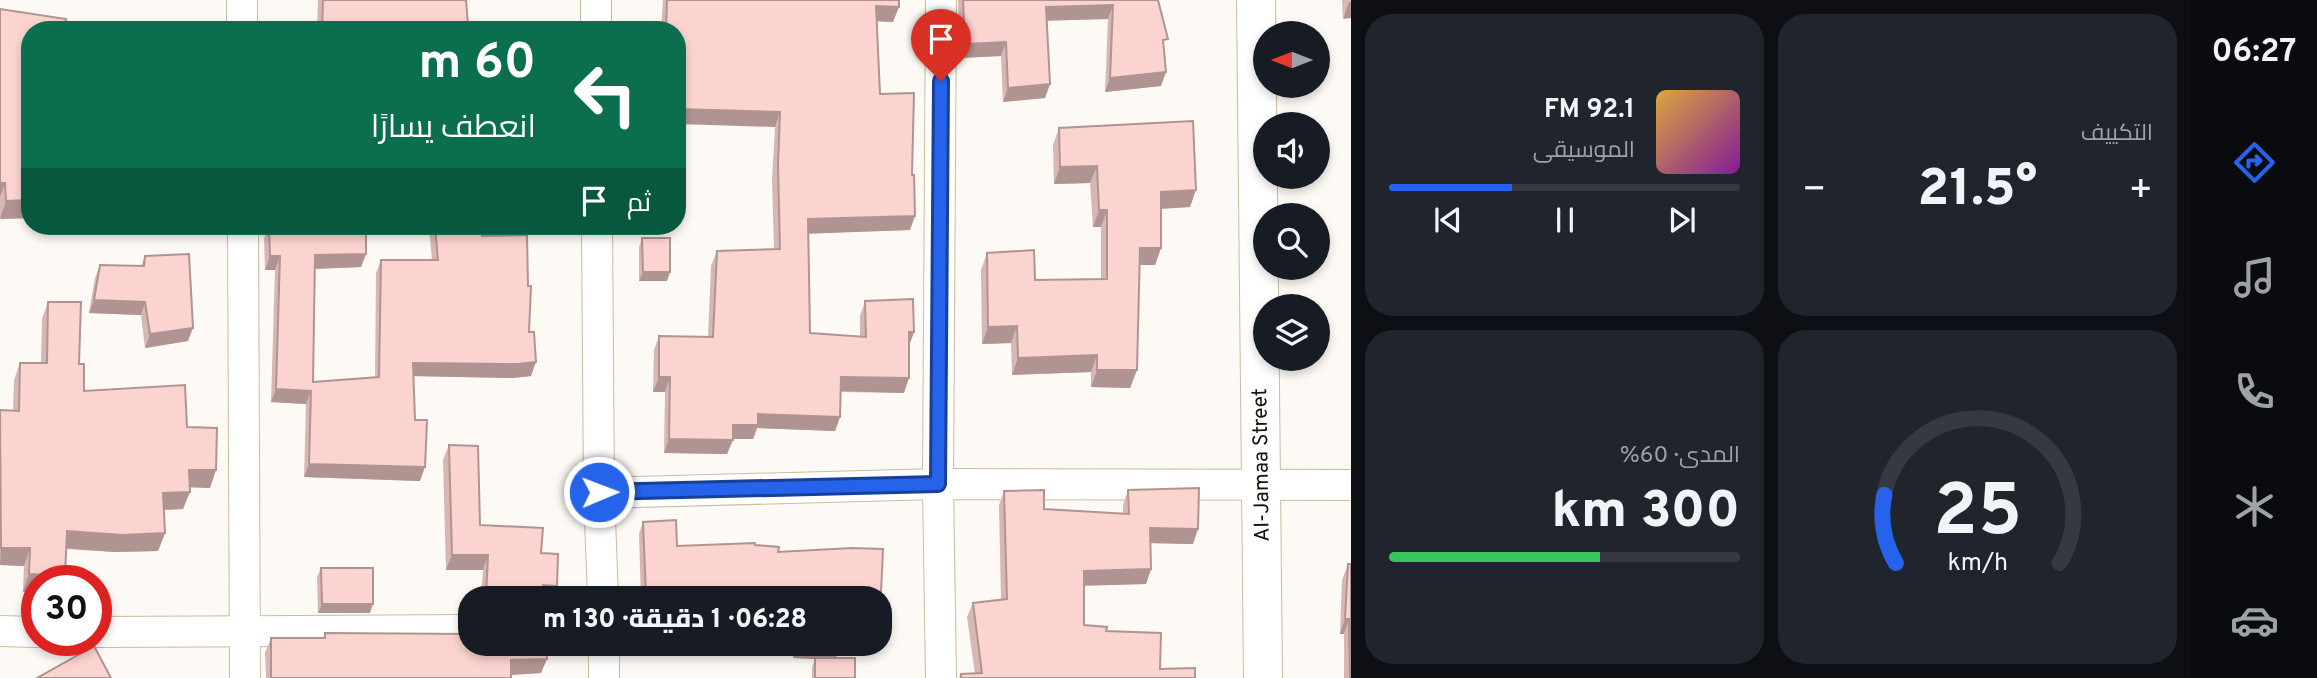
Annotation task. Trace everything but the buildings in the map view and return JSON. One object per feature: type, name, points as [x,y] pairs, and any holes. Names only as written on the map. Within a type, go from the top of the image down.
[{"type":"street","points":[[242,0],[242,21]]},
{"type":"street","points":[[596,0],[596,21]]},
{"type":"street","points":[[941,0],[938,484],[941,678]]},
{"type":"street","name":"Al-Jamaa Street","points":[[1256,0],[1263,678]]},
{"type":"street","points":[[243,235],[245,678]]},
{"type":"street","points":[[597,235],[603,586]]},
{"type":"street","points":[[599,492],[938,484],[1351,485]]},
{"type":"street","points":[[0,631],[21,632]]},
{"type":"street","points":[[112,632],[458,631]]},
{"type":"street","points":[[604,656],[604,678]]},
{"type":"route","points":[[599,492],[938,484],[941,81]]}]
